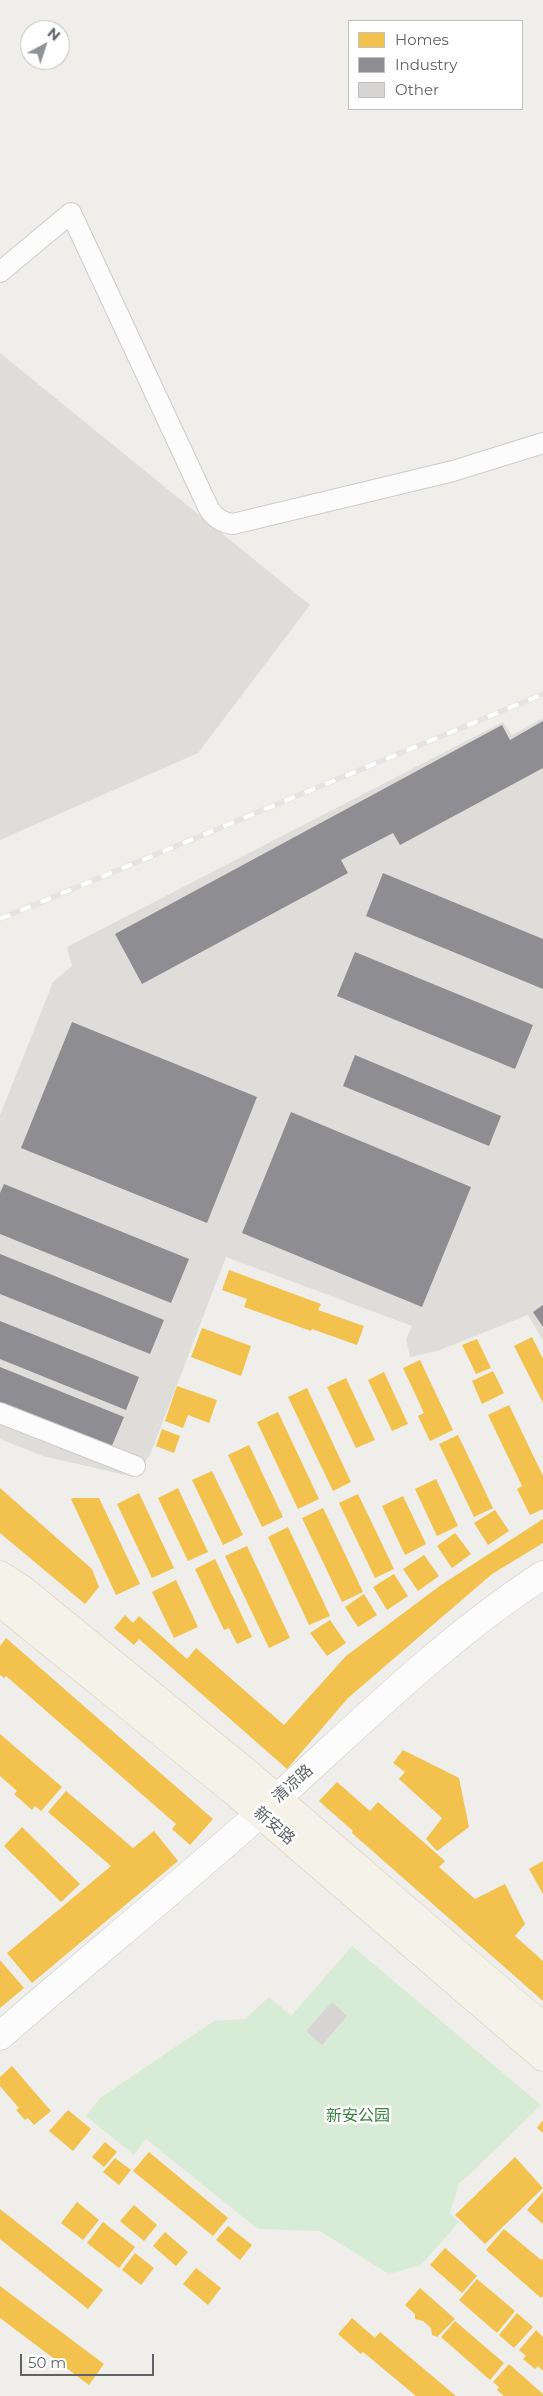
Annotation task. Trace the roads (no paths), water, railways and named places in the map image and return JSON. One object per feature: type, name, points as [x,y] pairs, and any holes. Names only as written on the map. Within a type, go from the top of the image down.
[{"type":"main road","name":"新安路","points":[[0,1575],[23,1590],[268,1806],[543,2057]]},
{"type":"main road","name":"新安路","points":[[0,1602],[268,1806],[543,2027]]},
{"type":"street","points":[[0,272],[71,213],[209,509],[215,517],[227,523],[233,524],[453,471],[543,443]]},
{"type":"street","points":[[0,1413],[135,1466]]},
{"type":"street","name":"清凉路","points":[[0,2036],[268,1806],[436,1653],[474,1622],[543,1575]]},
{"type":"railway","points":[[0,919],[543,694]]},
{"type":"park label","name":"新安公园","points":[[358,2116]]}]
